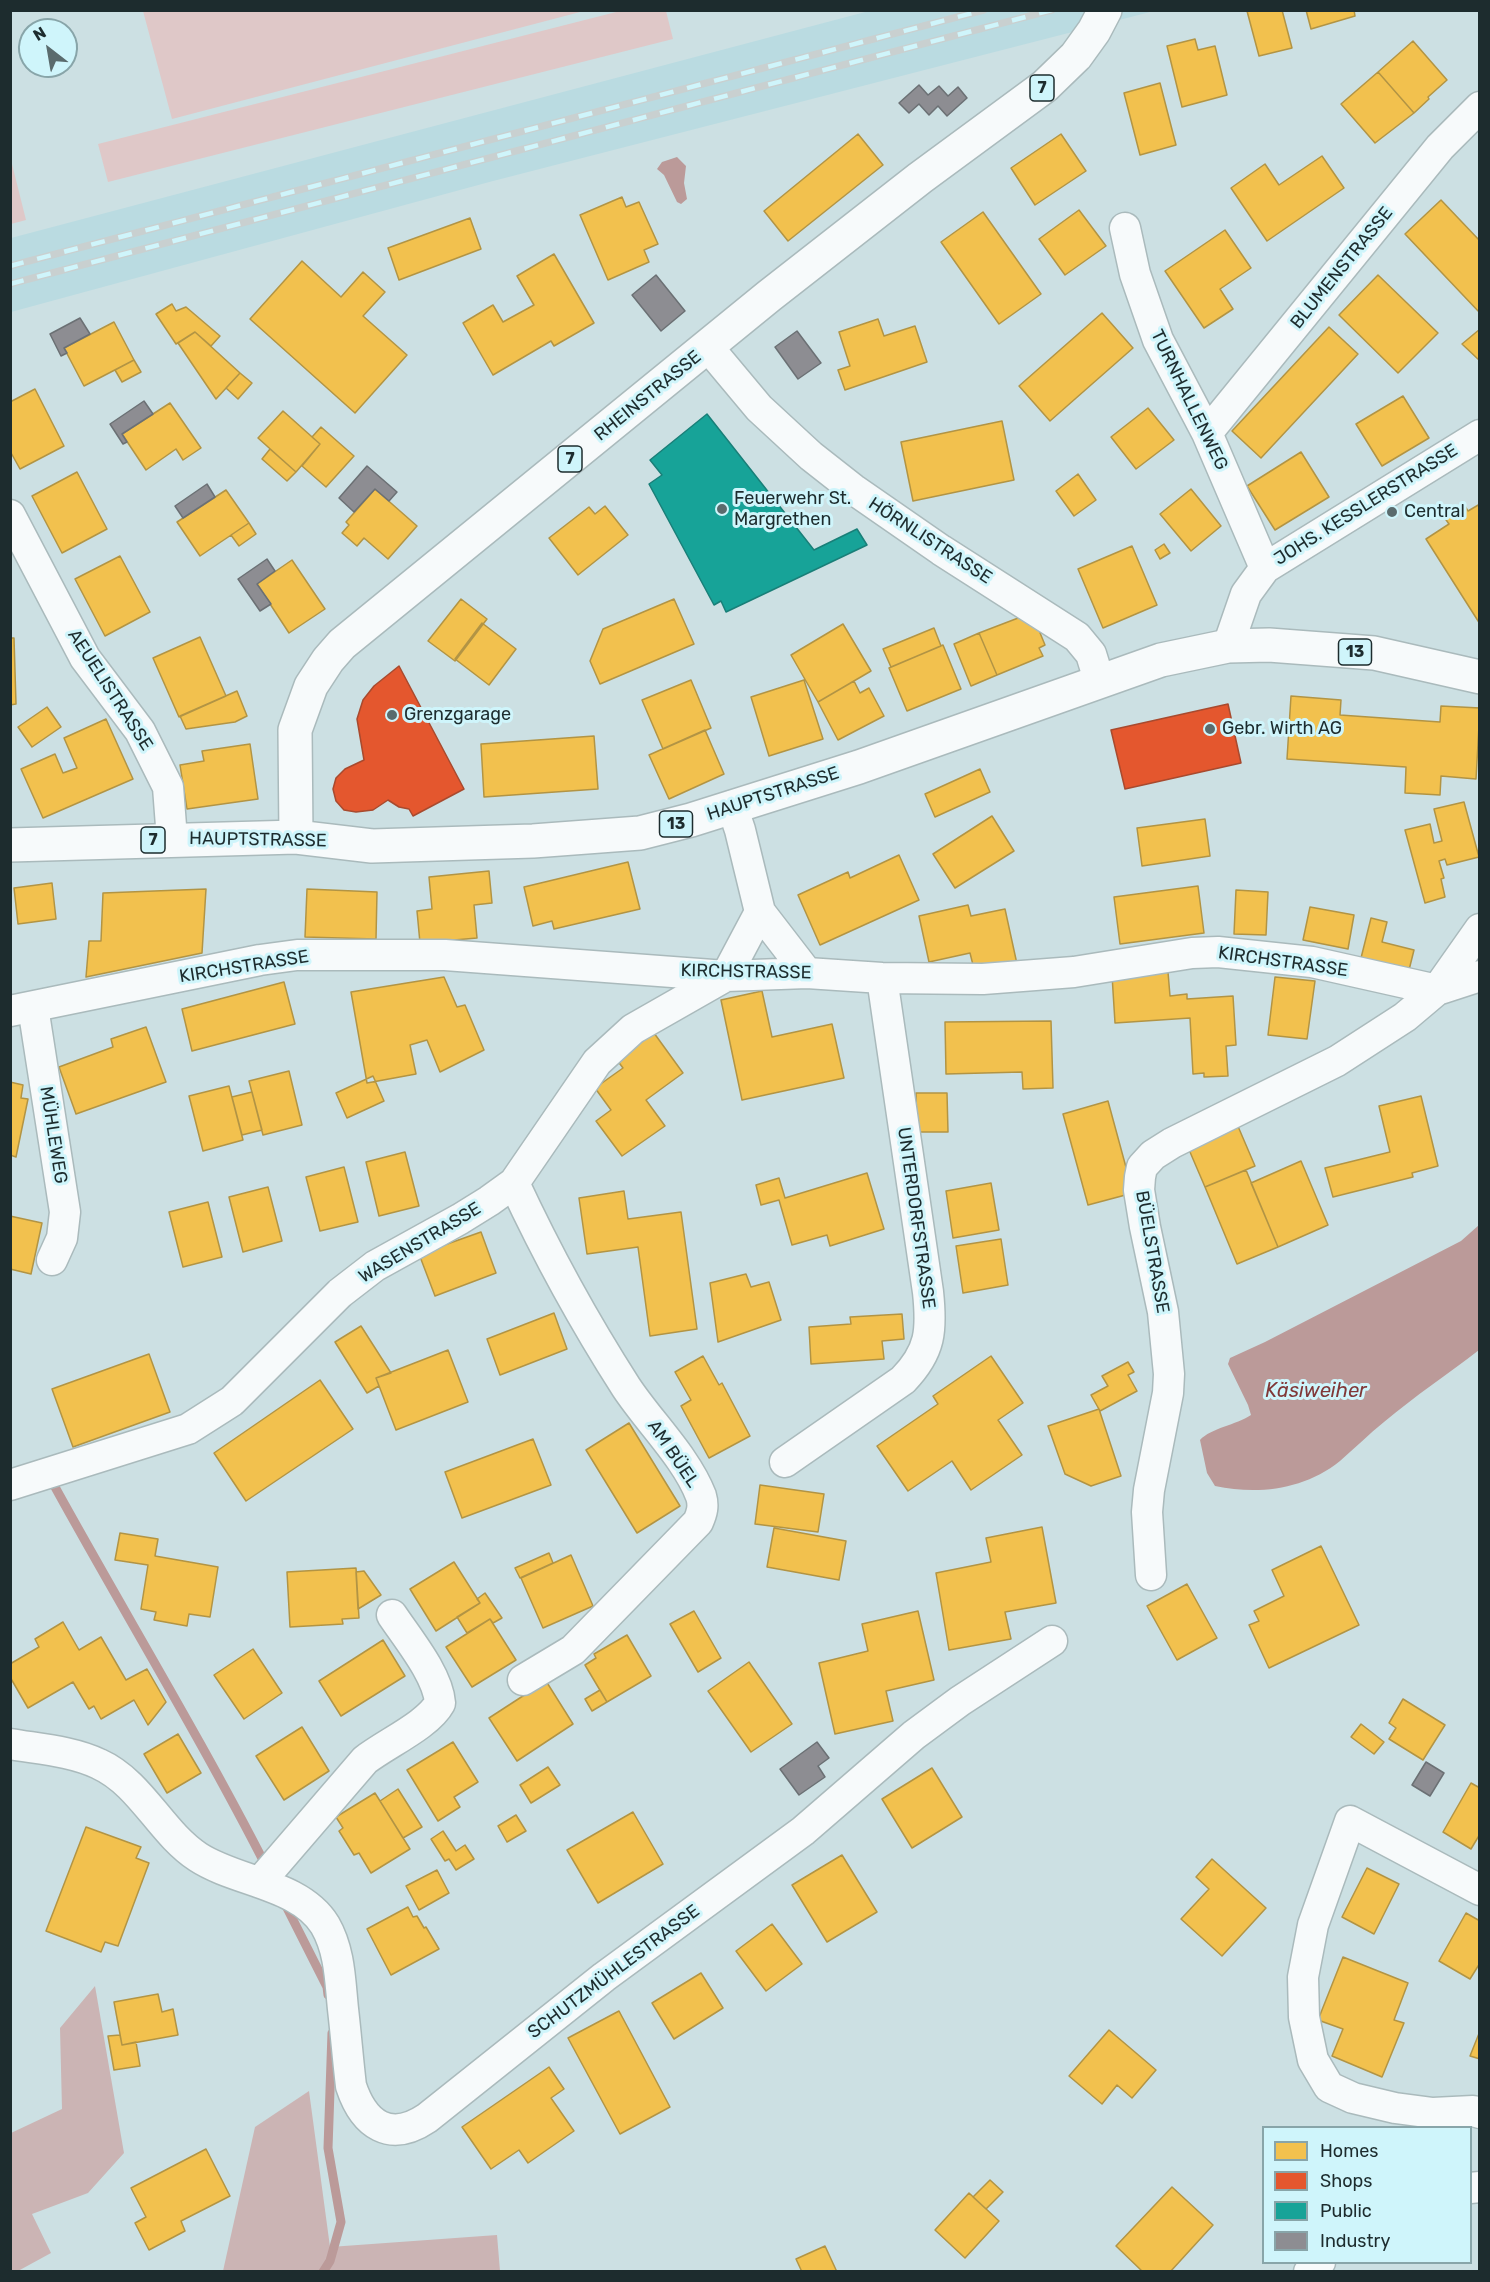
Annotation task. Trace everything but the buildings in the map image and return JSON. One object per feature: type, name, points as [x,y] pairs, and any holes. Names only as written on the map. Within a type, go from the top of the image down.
[{"type":"main road","name":"RHEINSTRASSE","points":[[296,837],[295,730],[311,686],[328,660],[362,627],[769,296],[920,178],[1045,86],[1076,56],[1094,31],[1105,10]]},
{"type":"main road","name":"HAUPTSTRASSE","points":[[10,845],[296,837],[372,846],[586,838],[640,833],[691,820],[877,761],[1099,680],[1161,660],[1228,646],[1269,645],[1374,653],[1479,677]]},
{"type":"street","name":"BLUMENSTRASSE","points":[[1207,433],[1440,147],[1479,107]]},
{"type":"street","name":"TURNHALLENWEG","points":[[1125,228],[1135,274],[1158,340],[1207,433],[1265,568]]},
{"type":"street","name":"HÖRNLISTRASSE","points":[[708,347],[759,408],[844,483],[941,550],[1077,637],[1091,654],[1099,680]]},
{"type":"street","name":"JOHS. KESSLERSTRASSE","points":[[1228,646],[1246,594],[1265,568],[1479,435]]},
{"type":"street","name":"AEUELISTRASSE","points":[[10,515],[85,658],[140,731],[168,787],[172,839]]},
{"type":"street","points":[[732,806],[760,912],[807,973]]},
{"type":"street","points":[[726,976],[760,912]]},
{"type":"street","name":"BÜELSTRASSE","points":[[1151,1575],[1147,1512],[1149,1490],[1168,1393],[1169,1374],[1163,1312],[1139,1190],[1142,1167],[1153,1155],[1172,1143],[1345,1056],[1405,1017],[1437,990],[1479,929]]},
{"type":"street","name":"KIRCHSTRASSE","points":[[22,1009],[260,960],[297,955],[445,955],[726,976],[807,973],[882,978],[983,979],[1074,972],[1192,953],[1218,952],[1312,962],[1437,990]]},
{"type":"street","name":"WASENSTRASSE","points":[[10,1485],[188,1429],[232,1401],[340,1293],[375,1266],[470,1213],[513,1183],[597,1062],[633,1029],[726,976]]},
{"type":"street","points":[[1437,990],[1479,976]]},
{"type":"street","name":"UNTERDORFSTRASSE","points":[[785,1462],[903,1380],[918,1364],[930,1334],[928,1292],[882,978]]},
{"type":"street","name":"MÜHLEWEG","points":[[22,1009],[65,1212],[62,1238],[52,1260]]},
{"type":"street","name":"AM BÜEL","points":[[513,1183],[569,1296],[627,1389],[675,1452],[701,1497],[704,1510],[698,1522],[573,1650],[523,1680]]},
{"type":"street","points":[[10,1744],[72,1755],[100,1764],[117,1775],[137,1794],[185,1848],[227,1873],[268,1874],[365,1760],[429,1717],[440,1702],[440,1693],[435,1681],[392,1615]]},
{"type":"street","name":"SCHUTZMÜHLESTRASSE","points":[[268,1874],[323,1922],[332,1940],[339,1962],[351,2086],[356,2102],[365,2115],[376,2124],[389,2130],[414,2127],[604,1977],[803,1831],[914,1736],[960,1701],[1052,1641]]},
{"type":"street","points":[[1479,1890],[1350,1821],[1313,1925],[1303,1977],[1304,2017],[1313,2060],[1329,2087],[1353,2098],[1395,2108],[1433,2113],[1473,2111],[1479,2113]]},
{"type":"shaded area","points":[[143,10],[584,11],[172,119]]},
{"type":"shaded area","points":[[624,10],[666,11],[673,39],[108,182],[98,144]]},
{"type":"shaded area","points":[[869,11],[1154,11],[493,181],[11,312],[11,238]]},
{"type":"shaded area","points":[[11,160],[26,220],[10,224]]},
{"type":"shaded area","points":[[95,1986],[124,2153],[88,2193],[32,2214],[51,2253],[18,2271],[11,2271],[11,2133],[62,2109],[60,2028]]},
{"type":"shaded area","points":[[309,2091],[330,2247],[497,2235],[500,2271],[223,2271],[255,2127]]},
{"type":"water","points":[[677,157],[686,166],[684,183],[687,199],[681,204],[677,202],[664,175],[657,169],[662,162]]},
{"type":"water","name":"Käsiweiher","points":[[1479,1225],[1479,1350],[1396,1412],[1326,1471],[1280,1488],[1248,1490],[1215,1486],[1207,1473],[1200,1440],[1210,1432],[1251,1415],[1228,1364],[1230,1358],[1461,1241]]},
{"type":"waterway","points":[[55,1487],[189,1723],[266,1866]]},
{"type":"waterway","points":[[284,1902],[327,1987],[328,1995]]},
{"type":"waterway","points":[[323,2272],[330,2261],[341,2222],[328,2148],[332,2033]]},
{"type":"railway","points":[[10,266],[984,10]]},
{"type":"railway","points":[[10,284],[1052,10]]},
{"type":"place","name":"Feuerwehr St. Margrethen","points":[[722,509]]},
{"type":"place","name":"Central","points":[[1392,512]]},
{"type":"place","name":"Grenzgarage","points":[[392,715]]},
{"type":"place","name":"Gebr. Wirth AG","points":[[1210,729]]}]
